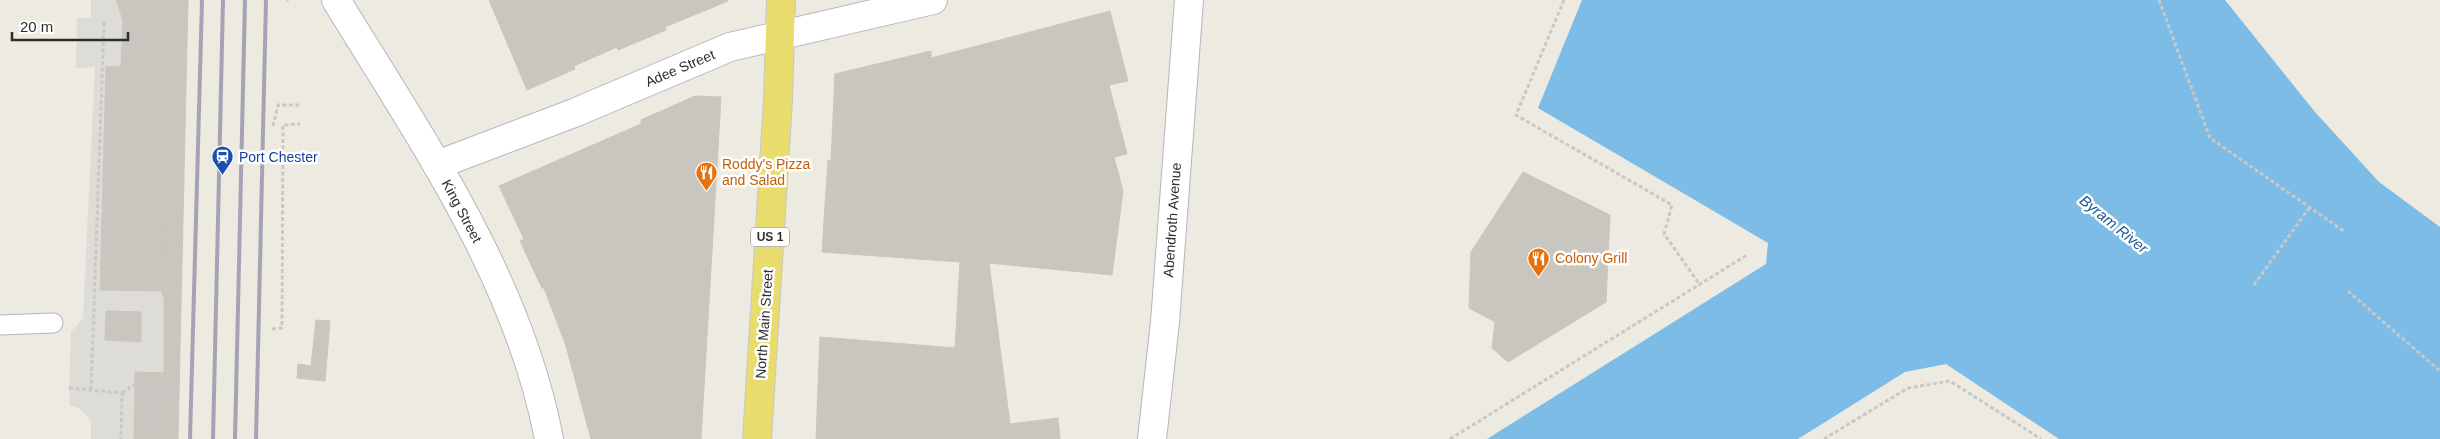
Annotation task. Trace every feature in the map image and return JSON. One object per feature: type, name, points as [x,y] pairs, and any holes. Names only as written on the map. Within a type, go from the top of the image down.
[{"type":"main road","name":"North Main Street","points":[[757,439],[782,0]]},
{"type":"street","name":"King Street","points":[[336,0],[465,213],[496,275],[533,369],[549,439]]},
{"type":"street","name":"Adee Street","points":[[437,165],[574,113],[710,54],[781,34],[933,0]]},
{"type":"street","name":"Abendroth Avenue","points":[[1152,439],[1165,322],[1189,0]]},
{"type":"lane","points":[[0,325],[52,323]]},
{"type":"path","points":[[1564,0],[1516,115],[1672,205],[1664,234],[1700,285]]},
{"type":"path","points":[[2159,0],[2210,138],[2345,232]]},
{"type":"path","points":[[91,390],[104,22]]},
{"type":"path","points":[[273,126],[278,105],[300,105]]},
{"type":"path","points":[[272,329],[282,328],[283,125],[300,124]]},
{"type":"path","points":[[2254,285],[2309,208]]},
{"type":"path","points":[[97,222],[102,222]]},
{"type":"path","points":[[1450,439],[1747,255]]},
{"type":"path","points":[[2348,291],[2440,371]]},
{"type":"path","points":[[1824,439],[1908,388],[1950,381],[2041,439]]},
{"type":"path","points":[[68,388],[122,392],[135,384],[179,385]]},
{"type":"path","points":[[153,439],[155,384]]},
{"type":"path","points":[[120,439],[122,392]]},
{"type":"shaded area","points":[[91,0],[116,0],[123,20],[121,66],[106,67],[100,290],[161,291],[164,298],[164,373],[135,373],[134,439],[91,439],[91,421],[79,408],[70,406],[71,332],[83,318],[95,67],[76,68],[77,18],[91,18]],"holes":[[[106,312],[141,312],[141,342],[106,340]]]},
{"type":"water","name":"Byram River","points":[[1582,0],[2225,0],[2315,112],[2379,182],[2440,227],[2440,439],[2059,439],[1946,364],[1905,372],[1798,439],[1487,439],[1766,264],[1768,243],[1538,108]]},
{"type":"building","points":[[116,0],[170,0],[167,68],[121,66],[123,20]]},
{"type":"building","points":[[170,0],[188,0],[178,439],[134,439],[135,372],[164,373],[164,298],[161,291],[163,208],[168,208],[170,150],[164,150]]},
{"type":"building","points":[[489,0],[728,1],[665,27],[666,30],[618,50],[617,47],[574,66],[575,69],[527,90]]},
{"type":"building","points":[[1110,11],[1128,81],[1109,85],[1127,154],[1114,157],[1123,191],[1112,275],[989,263],[1010,424],[1058,418],[1060,439],[816,439],[820,337],[955,348],[960,262],[822,252],[828,160],[831,161],[835,74],[931,51],[931,58]]},
{"type":"building","points":[[106,67],[167,68],[164,150],[170,150],[168,208],[163,208],[161,291],[100,290]]},
{"type":"building","points":[[695,96],[721,97],[701,439],[591,439],[566,346],[544,288],[542,288],[520,241],[524,239],[499,186],[641,124],[641,120]]},
{"type":"building","name":"Colony Grill","points":[[1523,172],[1610,215],[1606,302],[1508,362],[1492,348],[1495,322],[1469,308],[1471,252]]},
{"type":"building","points":[[106,311],[141,312],[141,342],[105,340]]},
{"type":"building","points":[[316,320],[330,321],[325,381],[297,378],[298,364],[311,366]]},
{"type":"railway","points":[[190,439],[202,0]]},
{"type":"railway","points":[[213,439],[223,0]]},
{"type":"railway","points":[[235,439],[245,0]]},
{"type":"railway","points":[[256,439],[266,0]]},
{"type":"place","name":"Port Chester","points":[[223,176]]},
{"type":"place","name":"Roddy's Pizza and Salad","points":[[706,191]]},
{"type":"place","name":"Colony Grill","points":[[1539,277]]}]
